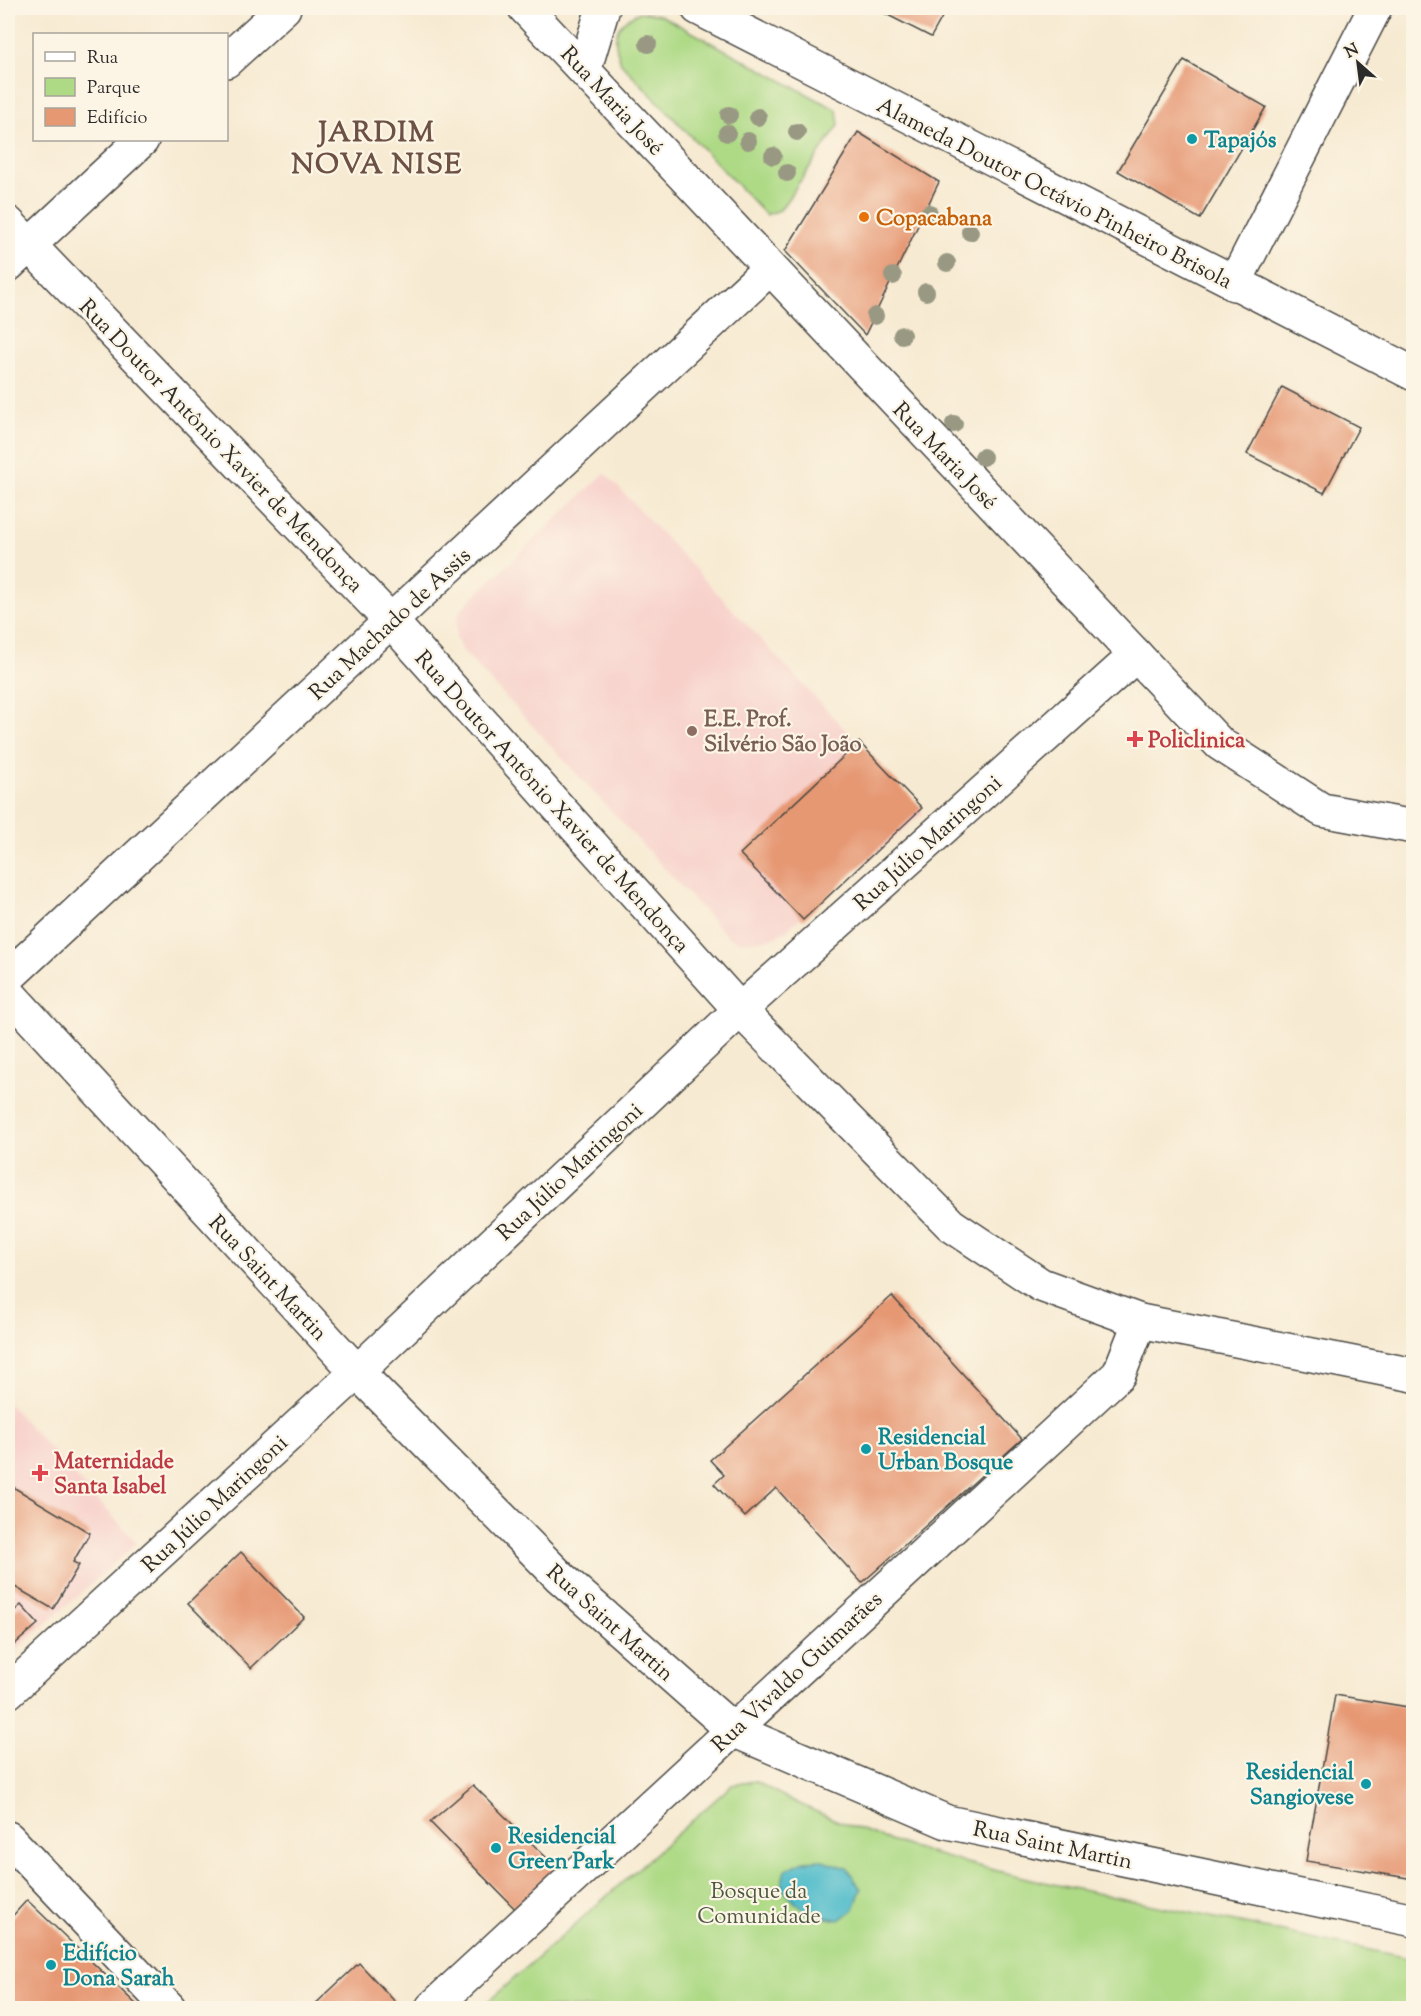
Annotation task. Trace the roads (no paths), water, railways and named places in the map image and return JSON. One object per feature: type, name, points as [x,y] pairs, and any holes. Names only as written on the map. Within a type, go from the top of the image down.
[{"type":"street","points":[[228,59],[284,8]]},
{"type":"street","name":"Rua Maria José","points":[[525,8],[1220,744],[1322,810],[1413,827]]},
{"type":"street","points":[[585,69],[603,8]]},
{"type":"street","name":"Alameda Doutor Octávio Pinheiro Brisola","points":[[698,8],[1413,374]]},
{"type":"street","points":[[1234,284],[1375,8]]},
{"type":"street","points":[[14,244],[141,141]]},
{"type":"street","name":"Rua Doutor Antônio Xavier de Mendonça","points":[[14,244],[391,621],[740,1010],[951,1225],[1041,1285],[1140,1321],[1413,1375]]},
{"type":"street","name":"Rua Machado de Assis","points":[[8,977],[769,268]]},
{"type":"street","name":"Rua Júlio Maringoni","points":[[8,1692],[357,1372],[740,1010],[1136,655]]},
{"type":"street","name":"Rua Saint Martin","points":[[8,993],[357,1372],[560,1577],[733,1730],[947,1822],[1413,1920]]},
{"type":"street","name":"Rua Vivaldo Guimarães","points":[[432,2008],[1119,1374],[1140,1321]]},
{"type":"street","points":[[8,1838],[170,2008]]},
{"type":"water","points":[[823,1860],[847,1868],[861,1889],[854,1909],[840,1920],[821,1917],[806,1911],[794,1902],[781,1887],[785,1870],[804,1861]]},
{"type":"place","name":"Tapajós","points":[[1192,139]]},
{"type":"place","name":"Copacabana","points":[[864,217]]},
{"type":"place","name":"E.E. Prof. Silvério São João","points":[[692,731]]},
{"type":"place","name":"Policlinica","points":[[1135,739]]},
{"type":"place","name":"Residencial Urban Bosque","points":[[866,1449]]},
{"type":"place","name":"Maternidade Santa Isabel","points":[[40,1473]]},
{"type":"place","name":"Residencial Sangiovese","points":[[1366,1784]]},
{"type":"place","name":"Residencial Green Park","points":[[496,1848]]},
{"type":"place","name":"Edifício Dona Sarah","points":[[51,1965]]},
{"type":"district","name":"JARDIM NOVA NISE","points":[[377,147]]},
{"type":"park label","name":"Bosque da Comunidade","points":[[759,1902]]}]
